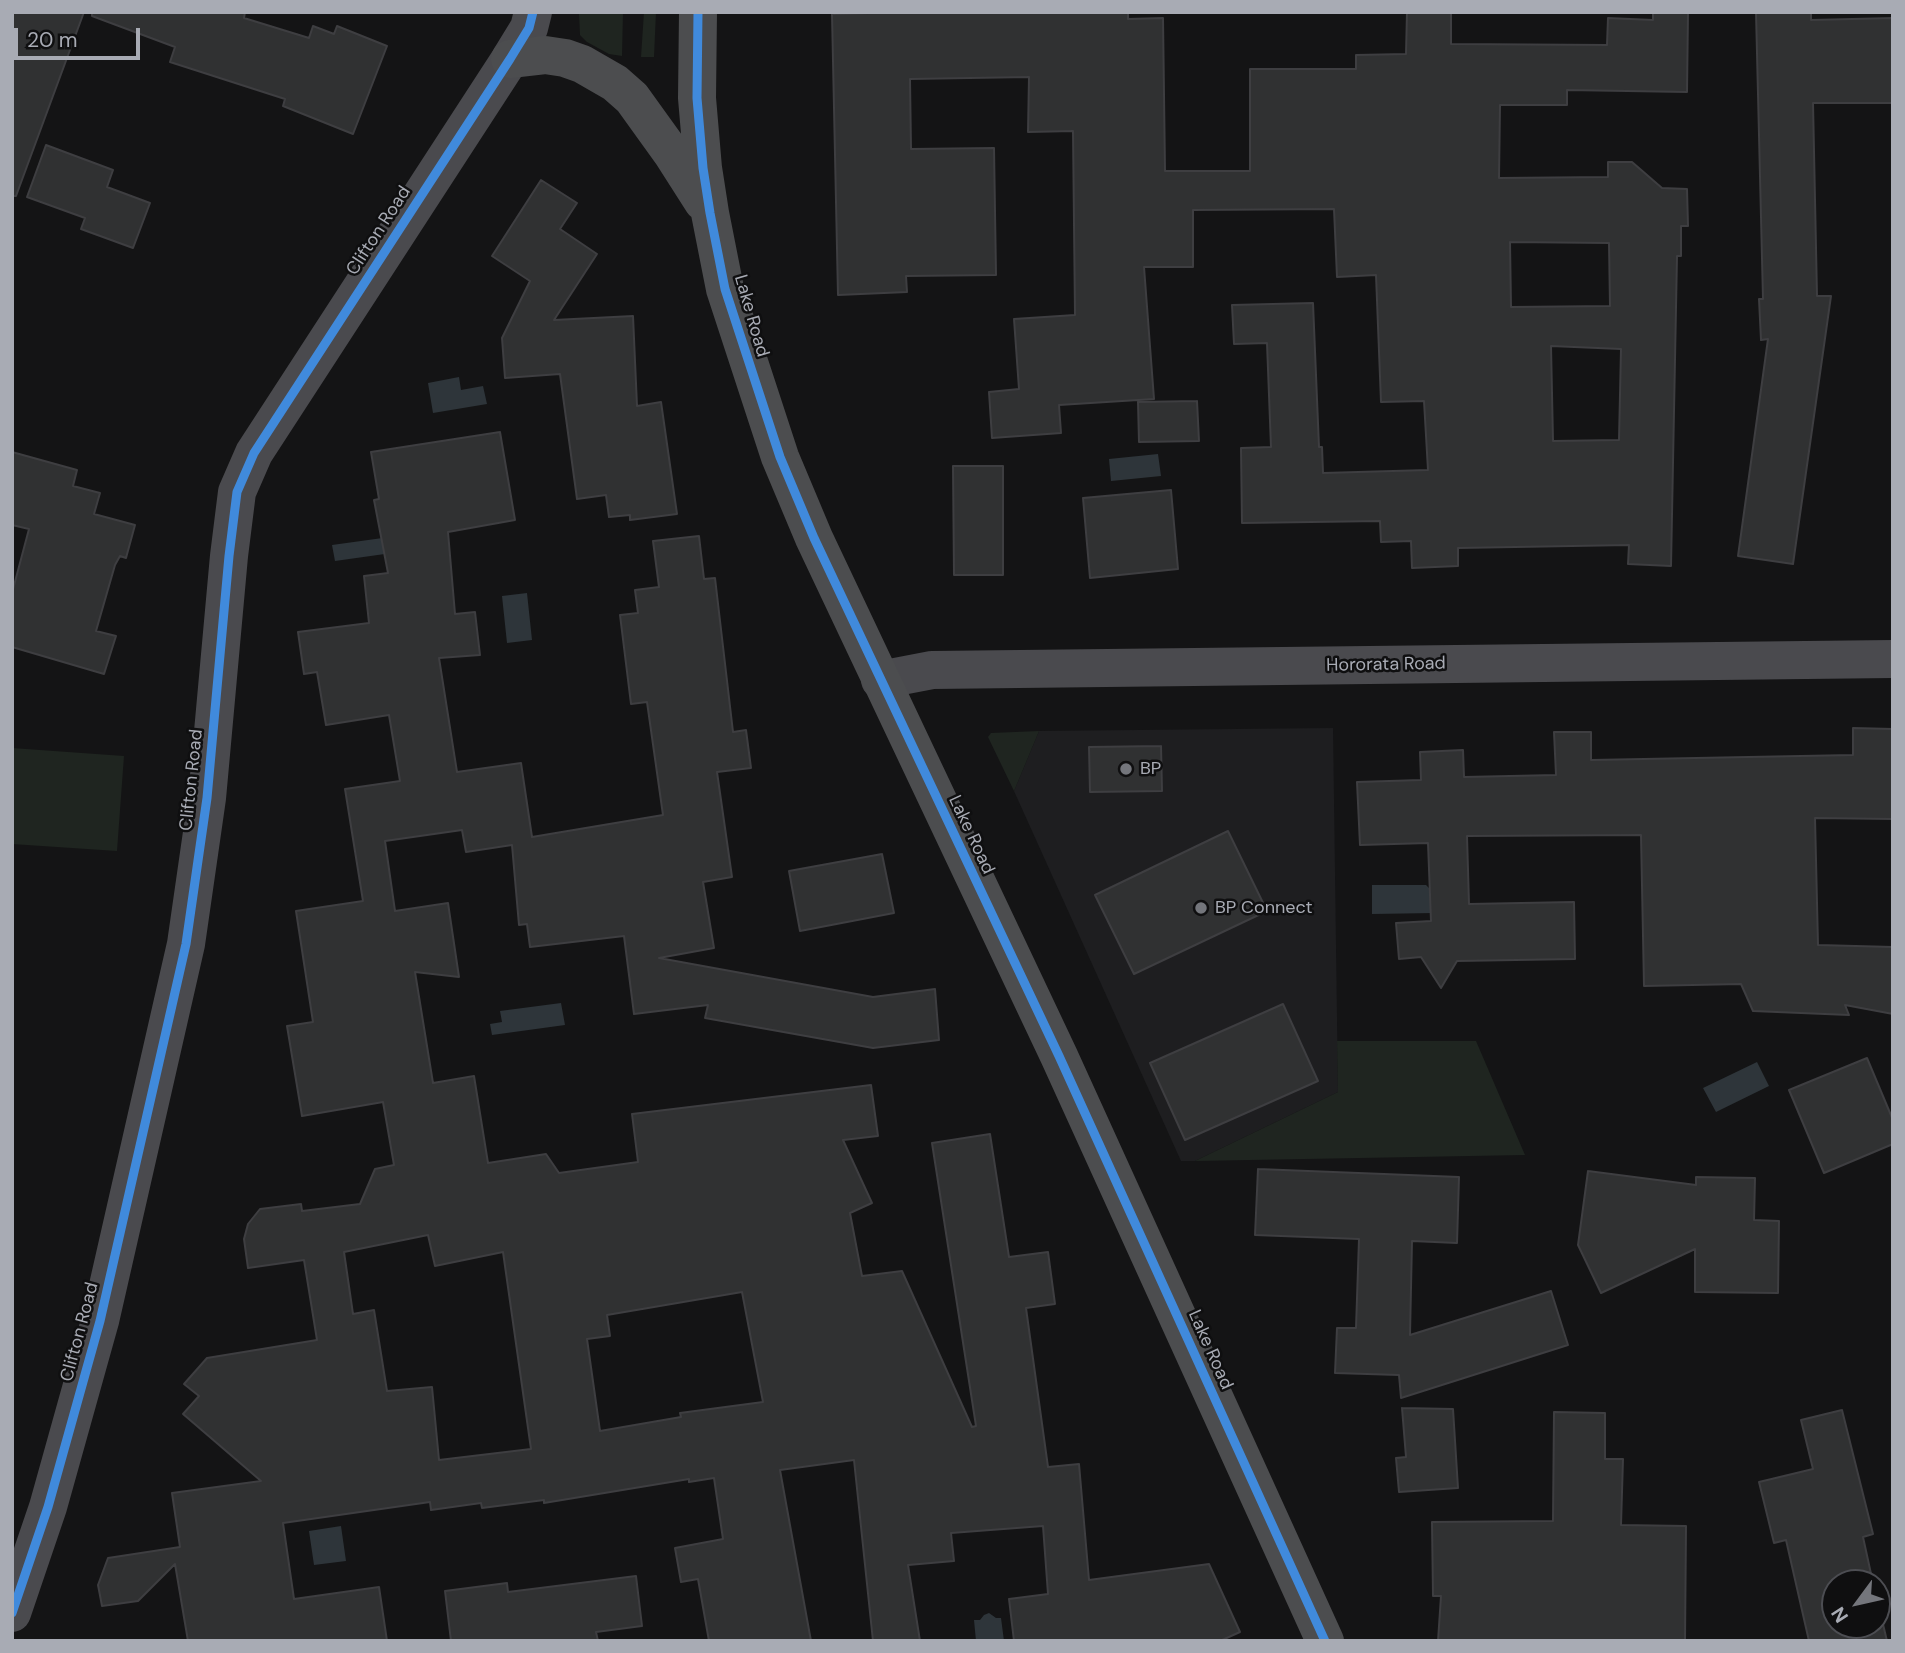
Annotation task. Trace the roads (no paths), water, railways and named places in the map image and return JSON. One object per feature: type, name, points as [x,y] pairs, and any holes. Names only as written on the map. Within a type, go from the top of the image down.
[{"type":"main road","name":"Lake Road","points":[[698,12],[697,97],[710,213],[725,289],[780,457],[814,538],[1059,1056],[1325,1641]]},
{"type":"main road","points":[[531,28],[545,55],[582,64],[615,83],[632,98],[710,213]]},
{"type":"street","name":"Clifton Road","points":[[12,1613],[48,1507],[100,1321],[186,944],[207,798],[237,492],[254,453],[531,28]]},
{"type":"street","name":"Hororata Road","points":[[880,680],[932,670],[1893,659]]},
{"type":"place","name":"BP","points":[[1126,769]]},
{"type":"place","name":"BP Connect","points":[[1201,908]]}]
